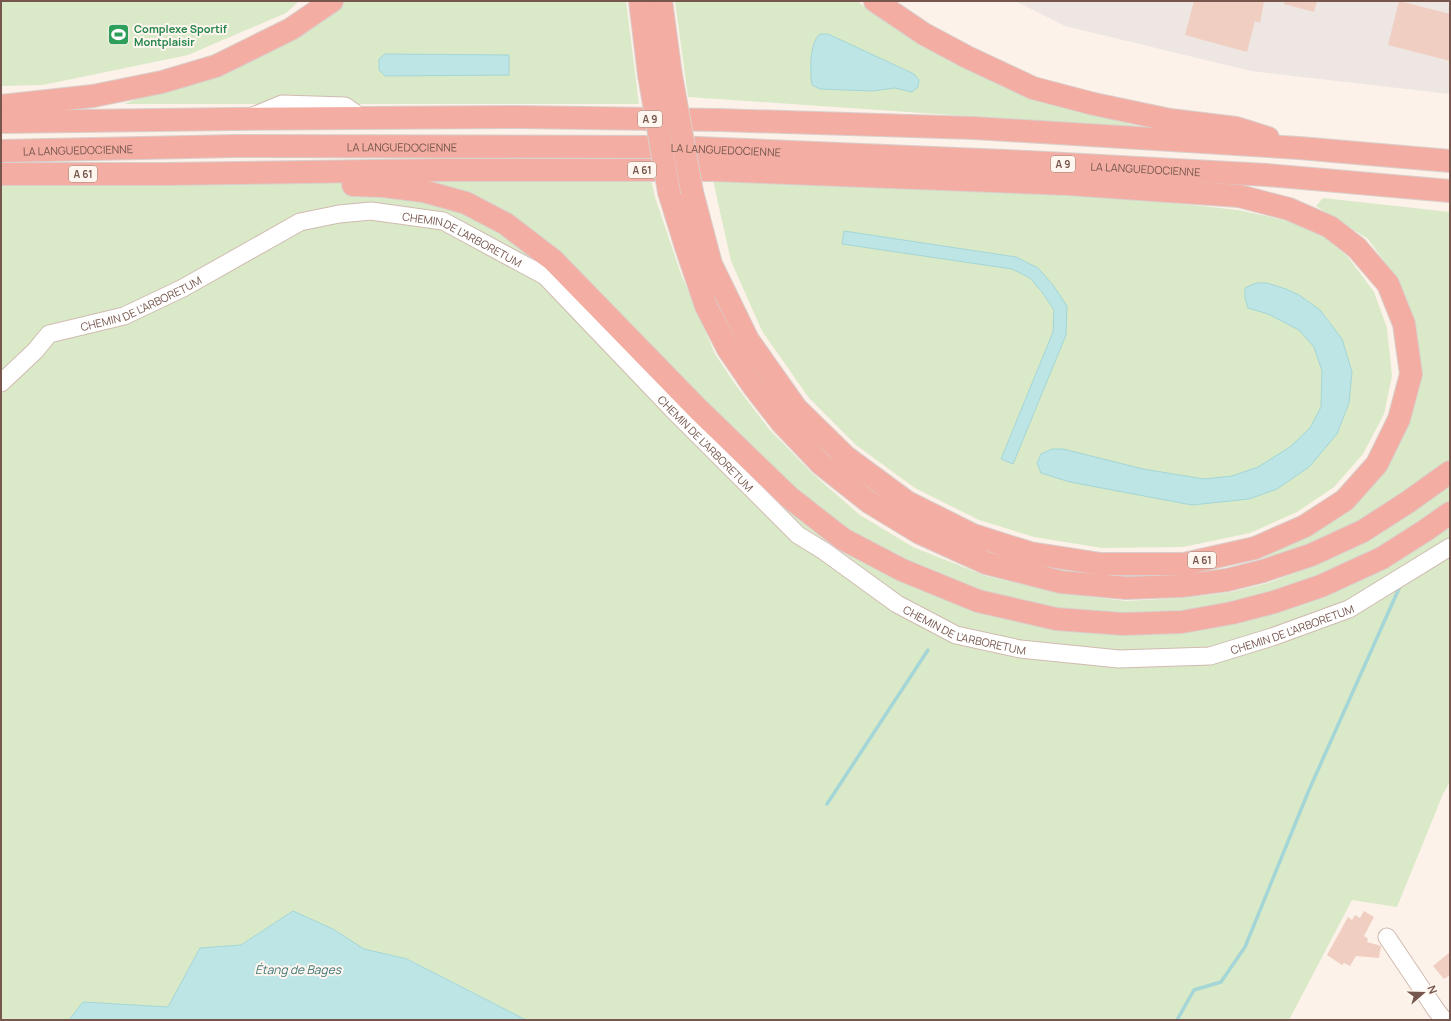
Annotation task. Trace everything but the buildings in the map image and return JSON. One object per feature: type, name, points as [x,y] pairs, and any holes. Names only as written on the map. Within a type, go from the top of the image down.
[{"type":"highway","points":[[1,106],[94,96],[162,82],[216,66],[291,29],[332,1]]},
{"type":"highway","name":"A 61","points":[[640,1],[649,74],[669,192],[706,306],[728,349],[754,387],[782,423],[821,464],[869,502],[920,533],[986,563],[1061,582],[1126,588],[1181,586],[1227,580],[1263,571],[1311,555],[1363,531],[1408,502],[1450,472]]},
{"type":"highway","name":"A 61","points":[[1,174],[165,174],[441,170],[713,170],[1060,184],[1239,196],[1289,209],[1330,227],[1357,248],[1388,284],[1404,324],[1411,374],[1399,419],[1377,464],[1346,500],[1305,526],[1255,548],[1184,564],[1100,564],[1030,553],[973,535],[907,502],[846,458],[796,408],[748,340],[711,264],[692,192],[672,75],[661,1]]},
{"type":"highway","points":[[875,1],[924,34],[967,57],[1033,88],[1094,104],[1163,118],[1236,128],[1299,148]]},
{"type":"highway","name":"A 9","points":[[1,122],[518,117],[719,120],[950,127],[1151,138],[1299,148],[1450,161]]},
{"type":"highway","name":"LA LANGUEDOCIENNE","points":[[1,151],[235,146],[674,147],[1020,162],[1267,175],[1450,191]]},
{"type":"highway","points":[[165,174],[176,180],[383,186],[423,191],[466,203],[506,224],[552,260],[699,410],[789,497],[842,539],[902,570],[978,601],[1056,619],[1123,624],[1182,622],[1232,613],[1274,602],[1321,586],[1382,558],[1450,513]]},
{"type":"street","name":"CHEMIN DE L'ARBORETUM","points":[[1,383],[35,351],[49,334],[124,316],[183,288],[300,222],[339,214],[371,211],[443,221],[545,276],[672,409],[798,534],[897,604],[956,635],[1020,649],[1112,659],[1210,656],[1272,637],[1349,609],[1450,547]]},
{"type":"street","points":[[1387,937],[1444,1020]]},
{"type":"shaded area","points":[[1015,1],[1450,1],[1450,94],[1251,71],[1065,26]]},
{"type":"green space","name":"Complexe Sportif Montplaisir","points":[[1,1],[299,1],[286,13],[188,55],[43,85],[1,86]]},
{"type":"green space","points":[[345,1],[626,1],[639,104],[124,104],[294,36]]},
{"type":"green space","points":[[675,1],[857,1],[918,44],[962,67],[1029,98],[1145,128],[688,97]]},
{"type":"green space","points":[[648,166],[655,197],[681,274],[715,354],[737,387],[769,429],[814,475],[860,515],[913,547],[986,576],[1060,593],[1126,601],[1181,598],[1231,592],[1268,583],[1316,565],[1373,539],[1450,486],[1450,782],[1443,794],[1397,907],[1352,900],[1289,1020],[526,1020],[408,959],[364,949],[333,929],[293,911],[241,945],[200,948],[168,1007],[83,1002],[69,1020],[1,1020],[1,168]]},
{"type":"green space","points":[[711,171],[1081,193],[1238,210],[1289,221],[1327,239],[1348,257],[1374,292],[1387,328],[1392,376],[1384,414],[1363,454],[1334,487],[1297,512],[1250,533],[1183,547],[1102,548],[1034,537],[979,520],[915,488],[856,445],[809,398],[762,331],[731,261]]},
{"type":"green space","points":[[1323,198],[1450,212],[1450,460],[1403,494],[1363,520],[1308,545],[1256,563],[1285,546],[1409,422],[1397,279],[1368,239],[1316,206]]},
{"type":"water","points":[[820,34],[828,34],[914,74],[919,80],[918,87],[912,92],[895,88],[872,91],[820,89],[812,85],[812,51],[816,38]]},
{"type":"water","points":[[385,54],[509,55],[509,75],[385,76],[379,70],[379,59]]},
{"type":"water","points":[[844,231],[1016,257],[1038,268],[1053,285],[1067,306],[1066,335],[1013,464],[1001,459],[1053,332],[1054,310],[1042,292],[1030,278],[1012,269],[842,244]]},
{"type":"water","points":[[1256,283],[1267,283],[1286,289],[1299,295],[1320,310],[1342,339],[1352,372],[1349,403],[1337,434],[1309,467],[1277,489],[1249,499],[1192,505],[1070,482],[1041,473],[1037,463],[1041,454],[1052,449],[1063,449],[1143,469],[1204,479],[1232,476],[1258,467],[1290,447],[1310,428],[1321,407],[1322,371],[1314,347],[1299,330],[1268,314],[1248,308],[1245,298],[1245,288]]},
{"type":"water","name":"Étang de Bages","points":[[293,911],[333,929],[364,949],[407,959],[526,1020],[69,1020],[83,1002],[168,1007],[200,948],[241,945]]},
{"type":"waterway","points":[[1177,1020],[1194,990],[1221,982],[1245,947],[1309,790],[1401,584]]},
{"type":"waterway","points":[[827,804],[928,650]]},
{"type":"place","name":"Complexe Sportif Montplaisir","points":[[119,34]]}]
